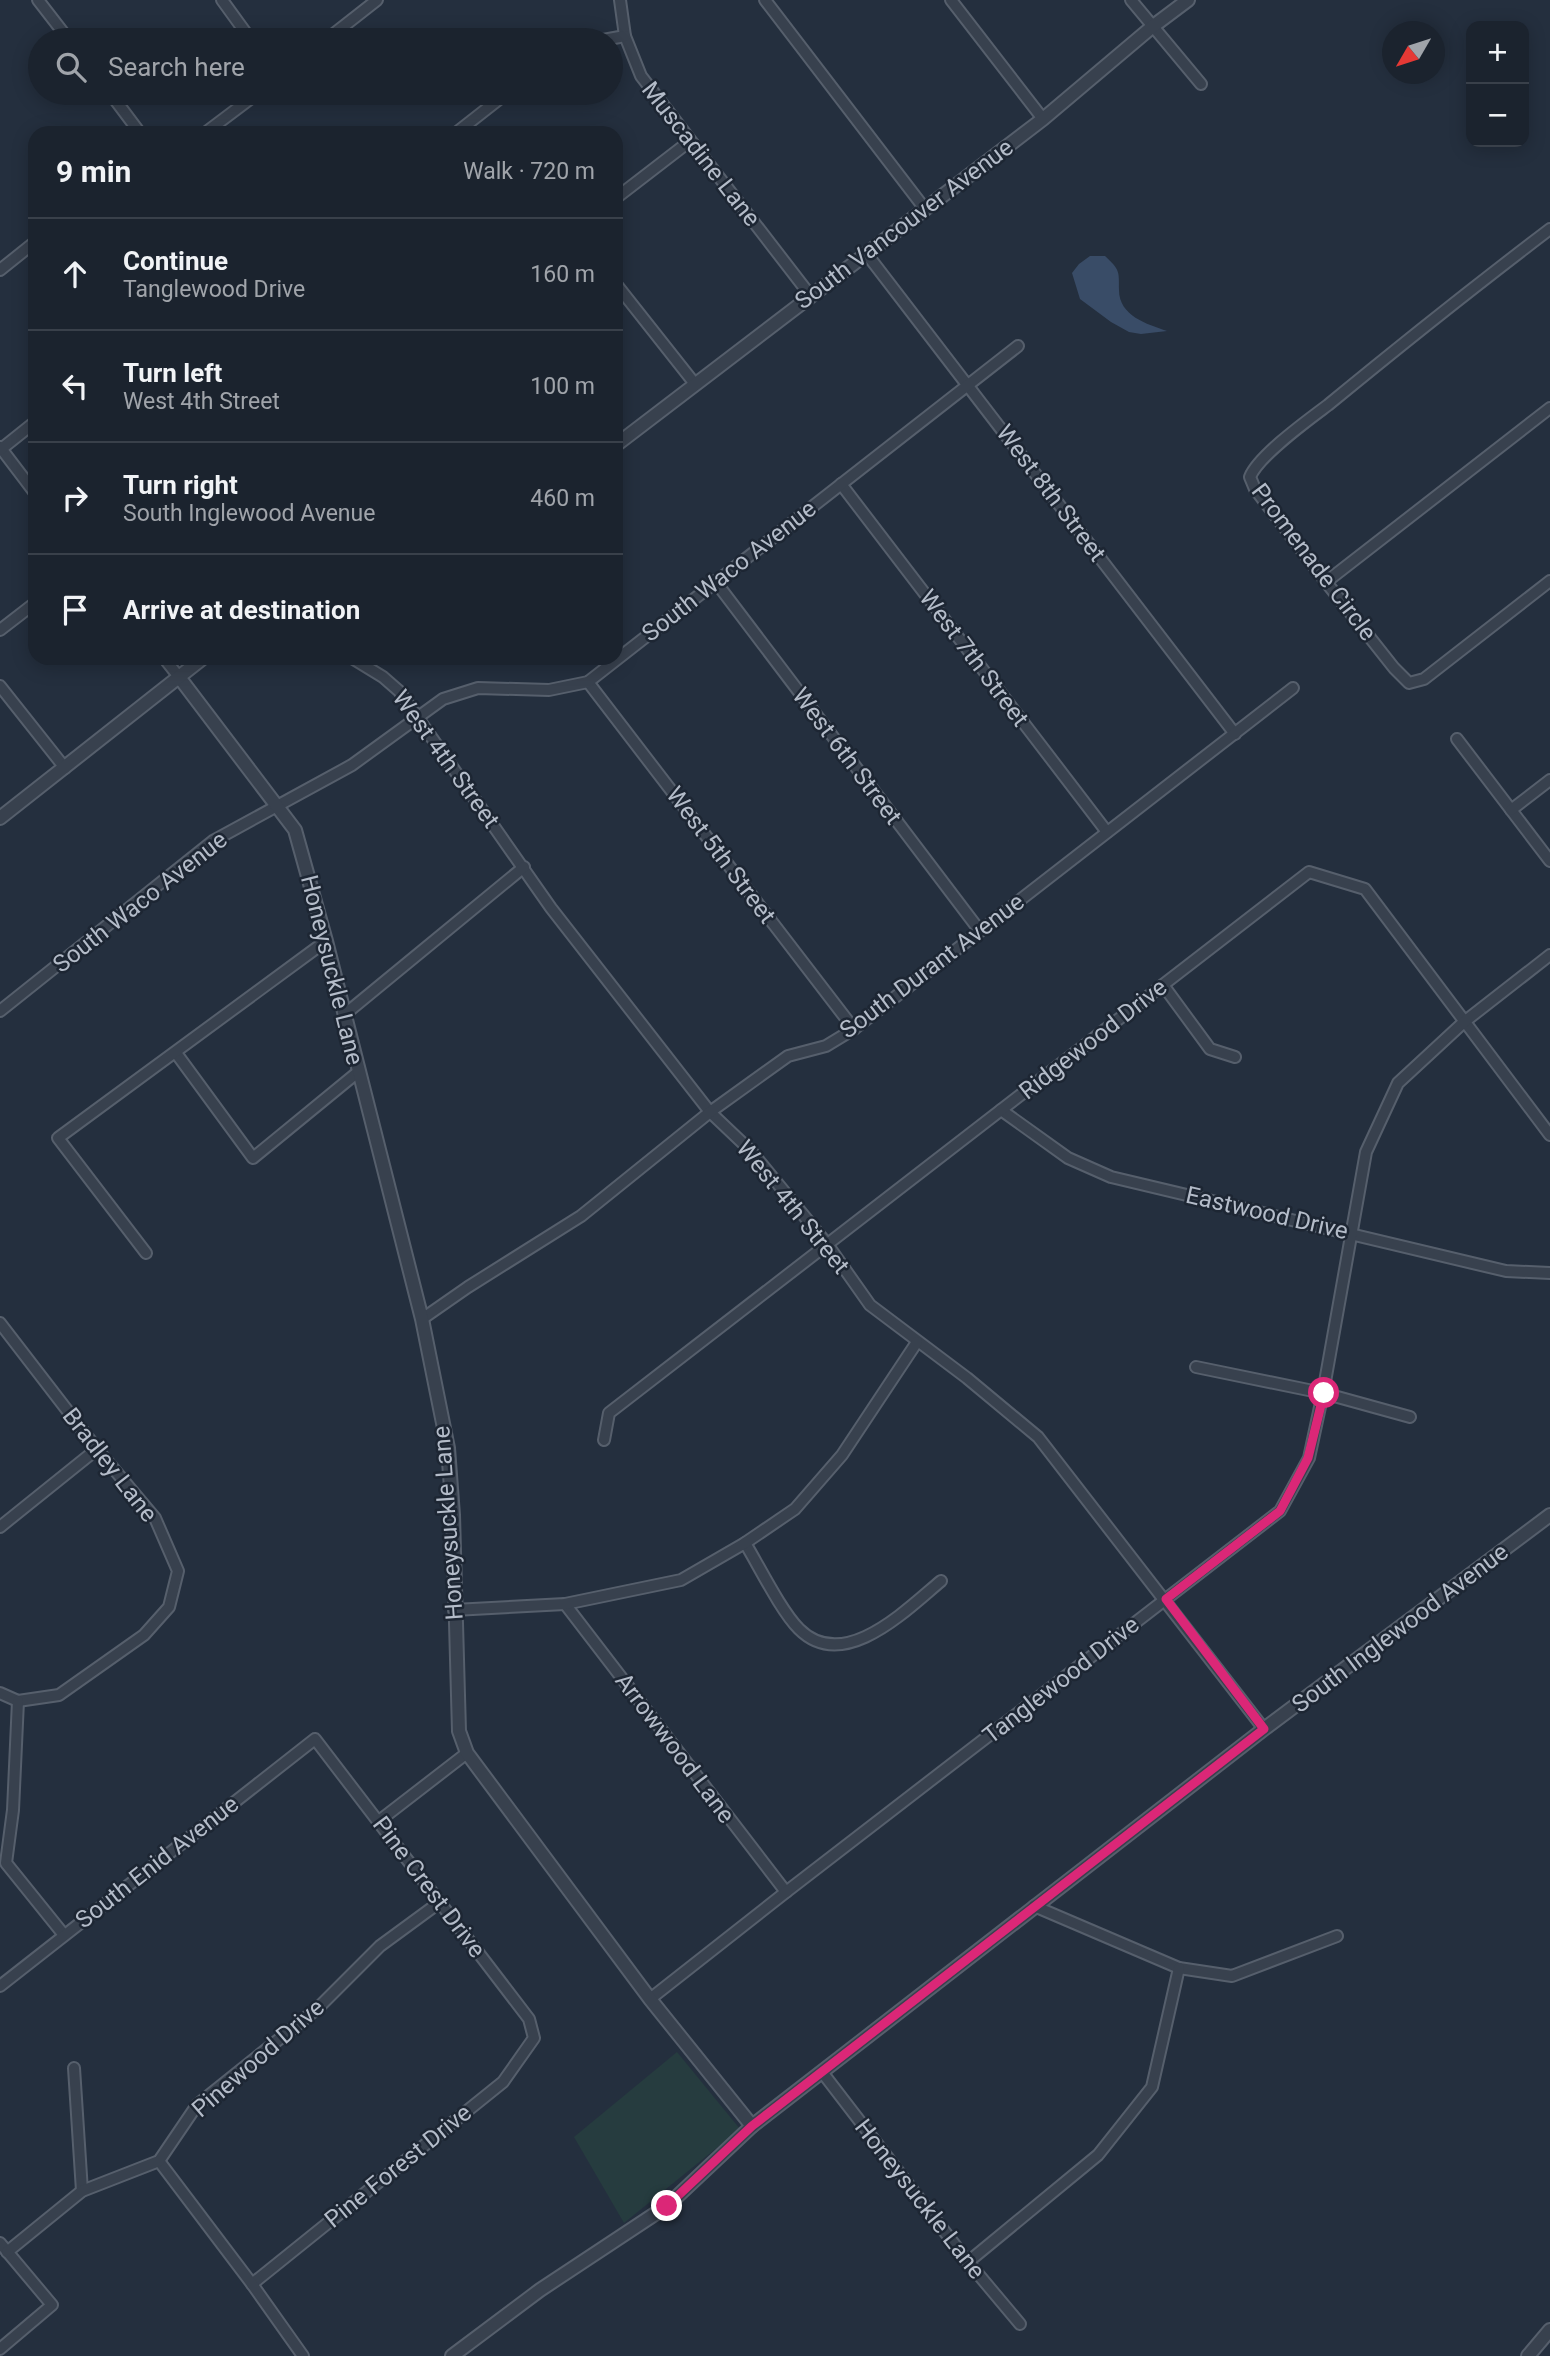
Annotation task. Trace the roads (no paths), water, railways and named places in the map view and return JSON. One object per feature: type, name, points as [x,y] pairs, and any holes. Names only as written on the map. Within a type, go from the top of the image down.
[{"type":"street","points":[[38,0],[60,28]]},
{"type":"street","points":[[222,0],[242,28]]},
{"type":"street","points":[[341,28],[377,0]]},
{"type":"street","name":"Muscadine Lane","points":[[620,0],[625,36],[641,76],[810,295]]},
{"type":"street","points":[[765,0],[925,209]]},
{"type":"street","points":[[951,0],[1043,119]]},
{"type":"street","points":[[1131,0],[1201,84]]},
{"type":"street","name":"South Vancouver Avenue","points":[[623,440],[1043,119],[1188,0]]},
{"type":"street","points":[[119,105],[135,126]]},
{"type":"street","points":[[214,126],[242,105]]},
{"type":"street","points":[[465,126],[492,105]]},
{"type":"street","points":[[623,193],[690,141]]},
{"type":"street","name":"Promenade Circle","points":[[1550,229],[1451,304],[1253,468],[1250,477],[1255,489],[1326,582],[1409,683],[1424,679],[1550,581]]},
{"type":"street","points":[[0,270],[28,250]]},
{"type":"street","name":"West 8th Street","points":[[866,253],[1235,734]]},
{"type":"street","points":[[623,294],[695,384]]},
{"type":"street","name":"South Waco Avenue","points":[[623,654],[1018,346]]},
{"type":"street","points":[[1326,582],[1550,408]]},
{"type":"street","points":[[28,427],[0,448],[28,484]]},
{"type":"street","name":"West 7th Street","points":[[841,484],[1107,832]]},
{"type":"street","name":"West 6th Street","points":[[715,582],[980,930]]},
{"type":"street","points":[[0,630],[28,608]]},
{"type":"street","points":[[170,665],[179,677]]},
{"type":"street","points":[[0,818],[194,665]]},
{"type":"street","name":"West 4th Street","points":[[363,665],[400,691],[551,908],[710,1112],[751,1151],[827,1244],[870,1305],[967,1378],[1038,1437],[1264,1729]]},
{"type":"street","name":"South Waco Avenue","points":[[0,1011],[213,841],[352,765],[443,699],[478,688],[549,690],[587,682],[609,665]]},
{"type":"street","name":"Honeysuckle Lane","points":[[179,677],[295,830],[326,941],[422,1319],[448,1448],[453,1515],[459,1731],[467,1753],[650,2000],[752,2126]]},
{"type":"street","name":"West 5th Street","points":[[587,682],[854,1029]]},
{"type":"street","points":[[0,686],[65,768]]},
{"type":"street","name":"South Durant Avenue","points":[[422,1319],[581,1216],[710,1112],[788,1056],[826,1046],[854,1029],[1293,688]]},
{"type":"street","points":[[1457,740],[1550,861]]},
{"type":"street","points":[[1511,810],[1550,780]]},
{"type":"street","points":[[344,1015],[524,867]]},
{"type":"street","name":"Ridgewood Drive","points":[[604,1440],[609,1413],[1309,872],[1364,889],[1550,1135]]},
{"type":"street","points":[[146,1253],[58,1138],[326,941]]},
{"type":"street","name":"Tanglewood Drive","points":[[650,2000],[1280,1511],[1308,1458],[1324,1393],[1366,1152],[1398,1083],[1464,1022],[1550,955]]},
{"type":"street","points":[[1163,985],[1210,1049],[1235,1056]]},
{"type":"street","points":[[176,1053],[253,1158],[358,1072]]},
{"type":"street","name":"Eastwood Drive","points":[[1001,1110],[1068,1158],[1111,1177],[1506,1271],[1550,1273]]},
{"type":"street","name":"Bradley Lane","points":[[0,1323],[5,1338],[155,1518],[178,1571],[169,1607],[145,1634],[59,1695],[18,1702]]},
{"type":"street","points":[[454,1610],[565,1604],[681,1580],[745,1543],[795,1509],[842,1455],[917,1342]]},
{"type":"street","points":[[1196,1367],[1324,1393],[1410,1417]]},
{"type":"street","points":[[0,1527],[97,1449]]},
{"type":"street","name":"South Inglewood Avenue","points":[[452,2356],[540,2290],[667,2206],[752,2126],[1264,1729],[1550,1515]]},
{"type":"street","points":[[745,1543],[800,1630],[823,1644],[850,1643],[875,1634],[942,1581]]},
{"type":"street","name":"Arrowwood Lane","points":[[565,1604],[786,1892]]},
{"type":"street","points":[[0,1693],[18,1702],[13,1810],[6,1863],[64,1934]]},
{"type":"street","name":"South Enid Avenue","points":[[0,1986],[315,1740]]},
{"type":"street","name":"Pine Crest Drive","points":[[315,1740],[529,2019],[534,2038]]},
{"type":"street","points":[[379,1821],[467,1753]]},
{"type":"street","name":"Pinewood Drive","points":[[159,2161],[197,2105],[318,2008],[380,1946],[440,1902]]},
{"type":"street","points":[[1034,1906],[1179,1968],[1233,1976],[1337,1936]]},
{"type":"street","points":[[968,2262],[1098,2155],[1152,2087],[1179,1968]]},
{"type":"street","name":"Pine Forest Drive","points":[[252,2284],[503,2082],[534,2038]]},
{"type":"street","points":[[74,2068],[82,2191]]},
{"type":"street","name":"Honeysuckle Lane","points":[[822,2072],[968,2262],[1020,2324]]},
{"type":"street","points":[[0,2349],[52,2305],[4,2248],[82,2191],[159,2161],[303,2356]]},
{"type":"street","points":[[1528,2356],[1550,2330]]},
{"type":"water","points":[[1090,256],[1105,256],[1116,268],[1120,299],[1129,313],[1143,322],[1167,331],[1141,334],[1129,332],[1080,299],[1072,273]]}]
